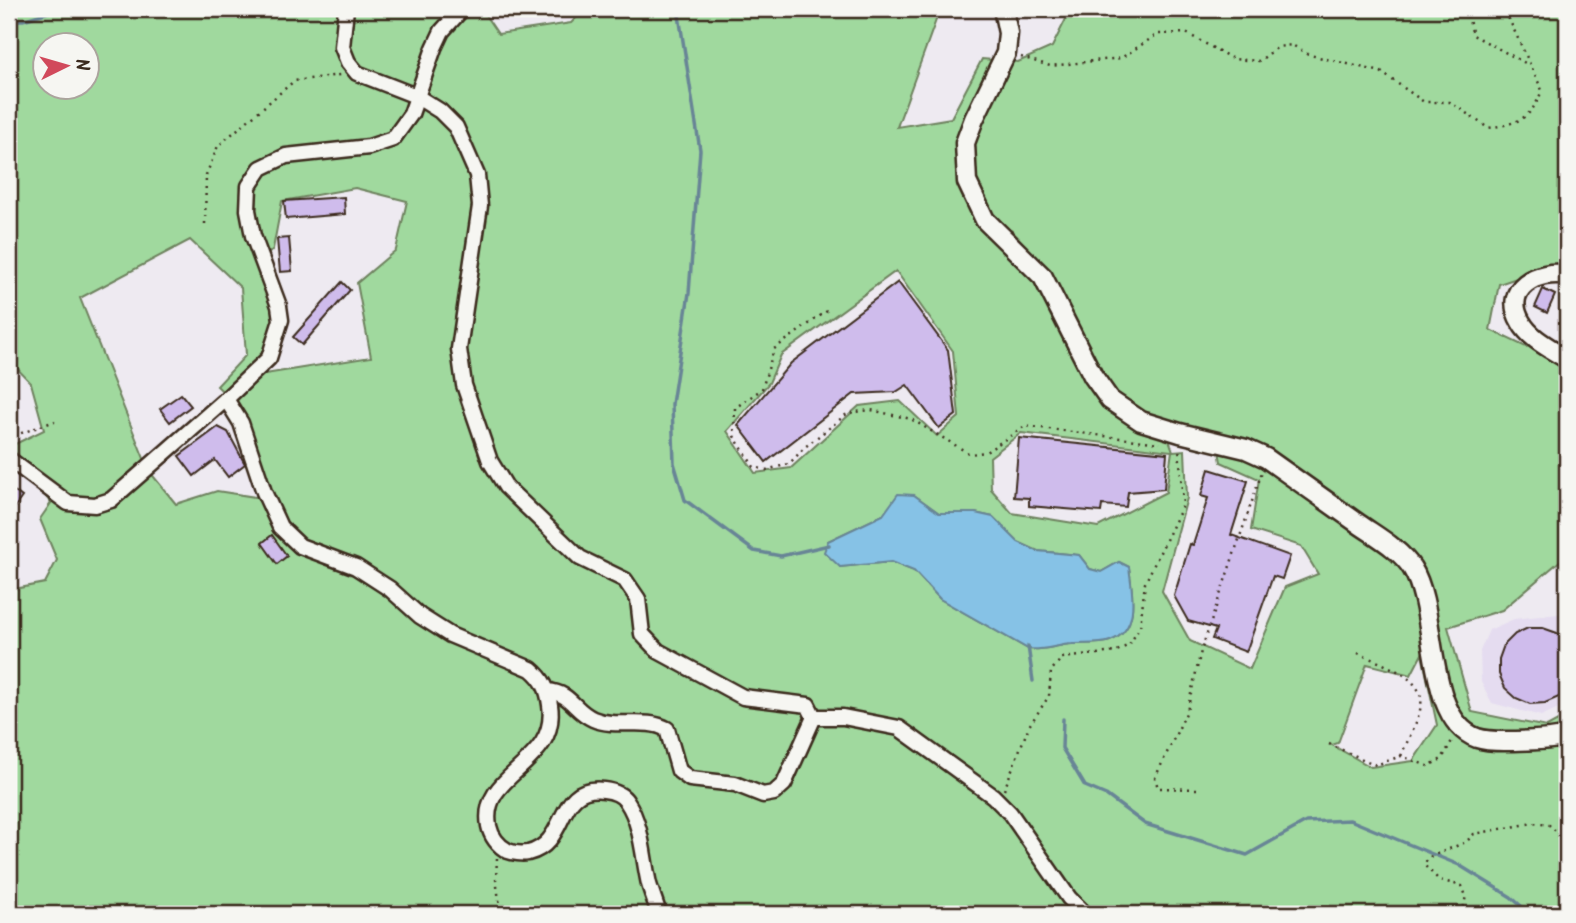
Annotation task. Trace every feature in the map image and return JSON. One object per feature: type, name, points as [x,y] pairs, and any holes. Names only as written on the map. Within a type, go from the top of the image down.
[{"type":"street","points":[[346,9],[342,47],[348,62],[357,73],[416,96],[440,111],[456,127],[477,174],[480,206],[458,349],[464,385],[490,461],[506,486],[580,558],[625,580],[638,599],[642,634],[658,651],[743,697],[808,705],[814,717]]},
{"type":"street","points":[[9,459],[68,503],[94,505],[111,500],[269,358],[282,320],[253,236],[248,209],[249,186],[261,168],[286,156],[369,147],[393,139],[411,114],[442,31],[462,9]]},
{"type":"street","points":[[1003,9],[1008,33],[1006,53],[965,143],[967,182],[985,220],[1043,277],[1093,376],[1110,400],[1141,421],[1178,437],[1247,449],[1266,458],[1390,546],[1412,568],[1424,598],[1438,678],[1448,710],[1459,727],[1476,737],[1498,741],[1562,738]]},
{"type":"street","points":[[1567,275],[1553,272],[1528,280],[1517,299],[1516,311],[1521,323],[1534,337],[1567,359]]},
{"type":"street","points":[[226,399],[241,423],[264,492],[280,527],[300,546],[356,567],[390,589],[420,616],[450,635],[531,669],[541,677],[548,691],[551,709],[548,733],[535,755],[499,787],[490,800],[487,813],[490,830],[497,843],[508,851],[524,854],[540,849],[552,839],[566,808],[575,797],[601,789],[616,792],[626,800],[635,816],[650,887],[659,914]]},
{"type":"street","points":[[548,691],[561,692],[590,718],[616,725],[656,724],[667,729],[679,771],[690,779],[735,784],[763,795],[774,793],[784,784],[814,717]]},
{"type":"street","points":[[814,717],[843,716],[900,728],[993,796],[1010,813],[1069,898],[1085,914]]},
{"type":"path","points":[[1469,9],[1467,13],[1473,35],[1531,66]]},
{"type":"path","points":[[1006,53],[1050,66],[1121,58],[1158,34],[1186,33],[1233,59],[1259,61],[1278,47],[1292,45],[1310,55],[1381,72],[1424,102],[1450,102],[1488,128],[1512,124],[1535,109],[1542,90],[1507,15],[1509,9]]},
{"type":"path","points":[[205,224],[206,175],[218,146],[294,80],[357,73]]},
{"type":"path","points":[[827,311],[774,349],[762,389],[735,408],[734,436],[754,467],[766,470],[789,464],[805,447],[848,414],[872,410],[911,419],[970,454],[986,452],[1025,426],[1166,444],[1178,437],[1184,505],[1145,583],[1140,627],[1129,645],[1115,652],[1062,657],[1051,671],[1049,695],[1029,726],[1004,790]]},
{"type":"path","points":[[9,440],[55,421]]},
{"type":"path","points":[[1197,789],[1158,788],[1155,778],[1187,711],[1201,652],[1266,458]]},
{"type":"path","points":[[1358,653],[1409,677],[1418,690],[1421,708],[1401,756]]},
{"type":"path","points":[[1329,744],[1376,765],[1401,756],[1427,766],[1442,759],[1459,727]]},
{"type":"path","points":[[1562,738],[1567,776]]},
{"type":"path","points":[[1462,914],[1466,896],[1462,886],[1439,880],[1425,866],[1427,858],[1466,842],[1474,834],[1533,823],[1549,825],[1567,841]]},
{"type":"path","points":[[497,843],[496,879],[501,914]]},
{"type":"shaded area","points":[[1567,613],[1567,704],[1541,716],[1492,703],[1481,682],[1480,651],[1489,630],[1514,619]]},
{"type":"green space","points":[[9,9],[481,9],[498,34],[571,23],[585,9],[940,9],[897,127],[951,118],[982,59],[1018,62],[1052,47],[1071,9],[1567,9],[1567,266],[1555,265],[1499,284],[1490,330],[1526,347],[1567,338],[1567,555],[1502,610],[1448,627],[1472,712],[1547,727],[1567,716],[1567,914],[9,914],[9,590],[45,583],[57,560],[40,519],[51,503],[9,452],[9,447],[44,430],[31,383],[9,360]],"holes":[[[355,188],[407,201],[396,250],[357,283],[371,357],[259,375],[274,319],[259,264],[273,249],[282,201]],[[1011,230],[1050,272],[1112,390],[1150,416],[1216,434],[1221,462],[1259,479],[1251,530],[1301,546],[1318,574],[1285,587],[1250,669],[1190,641],[1162,591],[1187,498],[1185,450],[1173,451],[1168,437],[1110,410]],[[190,240],[241,288],[246,355],[217,386],[243,411],[268,499],[217,491],[176,504],[149,471],[80,298]],[[896,271],[953,351],[959,417],[937,436],[900,401],[859,406],[791,468],[755,473],[727,431],[769,383],[781,355]],[[1021,433],[1172,451],[1166,492],[1098,527],[1012,513],[991,489],[990,457]],[[914,495],[939,513],[975,513],[993,517],[1018,542],[1038,551],[1079,555],[1090,569],[1101,572],[1119,562],[1129,567],[1132,598],[1130,619],[1120,636],[1110,641],[1028,649],[940,599],[914,571],[891,562],[840,567],[828,541],[883,515]],[[1422,654],[1437,725],[1413,761],[1371,767],[1332,745],[1338,743],[1367,664],[1411,675]]]},
{"type":"water","points":[[898,494],[914,495],[939,513],[975,513],[993,517],[1018,542],[1037,551],[1079,555],[1090,569],[1101,572],[1119,562],[1129,567],[1132,609],[1126,628],[1120,636],[1106,642],[1028,649],[940,599],[914,571],[891,562],[840,567],[824,552],[828,541],[883,515]]},
{"type":"building","points":[[344,197],[345,214],[286,219],[284,201]]},
{"type":"building","points":[[289,238],[292,271],[280,272],[277,239]]},
{"type":"building","points":[[342,282],[350,290],[302,345],[293,337]]},
{"type":"building","points":[[898,282],[948,350],[956,415],[939,428],[907,385],[896,392],[854,394],[766,462],[738,425],[791,363]]},
{"type":"building","points":[[1543,289],[1555,295],[1547,313],[1535,307]]},
{"type":"building","points":[[181,394],[191,406],[170,422],[160,409]]},
{"type":"building","points":[[218,427],[228,432],[245,464],[228,477],[215,460],[194,476],[179,456]]},
{"type":"building","points":[[1019,438],[1167,453],[1164,489],[1128,492],[1126,507],[1102,505],[1101,512],[1029,506],[1029,498],[1014,497]]},
{"type":"building","points":[[1209,469],[1248,481],[1231,535],[1290,556],[1282,579],[1273,576],[1246,652],[1212,639],[1216,629],[1188,621],[1174,596],[1208,498],[1201,496]]},
{"type":"building","points":[[9,487],[22,497],[9,515]]},
{"type":"building","points":[[272,535],[287,556],[277,564],[262,543]]},
{"type":"building","points":[[1528,628],[1543,628],[1557,633],[1567,642],[1567,689],[1559,697],[1545,703],[1530,704],[1516,698],[1505,688],[1499,674],[1499,659],[1504,645],[1515,634]]},
{"type":"waterway","points":[[9,20],[23,20],[58,9]]},
{"type":"waterway","points":[[94,9],[124,14],[136,9]]},
{"type":"waterway","points":[[678,9],[700,150],[689,293],[672,404],[674,463],[685,500],[754,551],[781,556],[829,545]]},
{"type":"waterway","points":[[1028,646],[1033,681]]},
{"type":"waterway","points":[[1063,719],[1062,748],[1085,786],[1106,795],[1145,824],[1247,855],[1306,822],[1350,820],[1459,865],[1511,897],[1530,914]]}]
